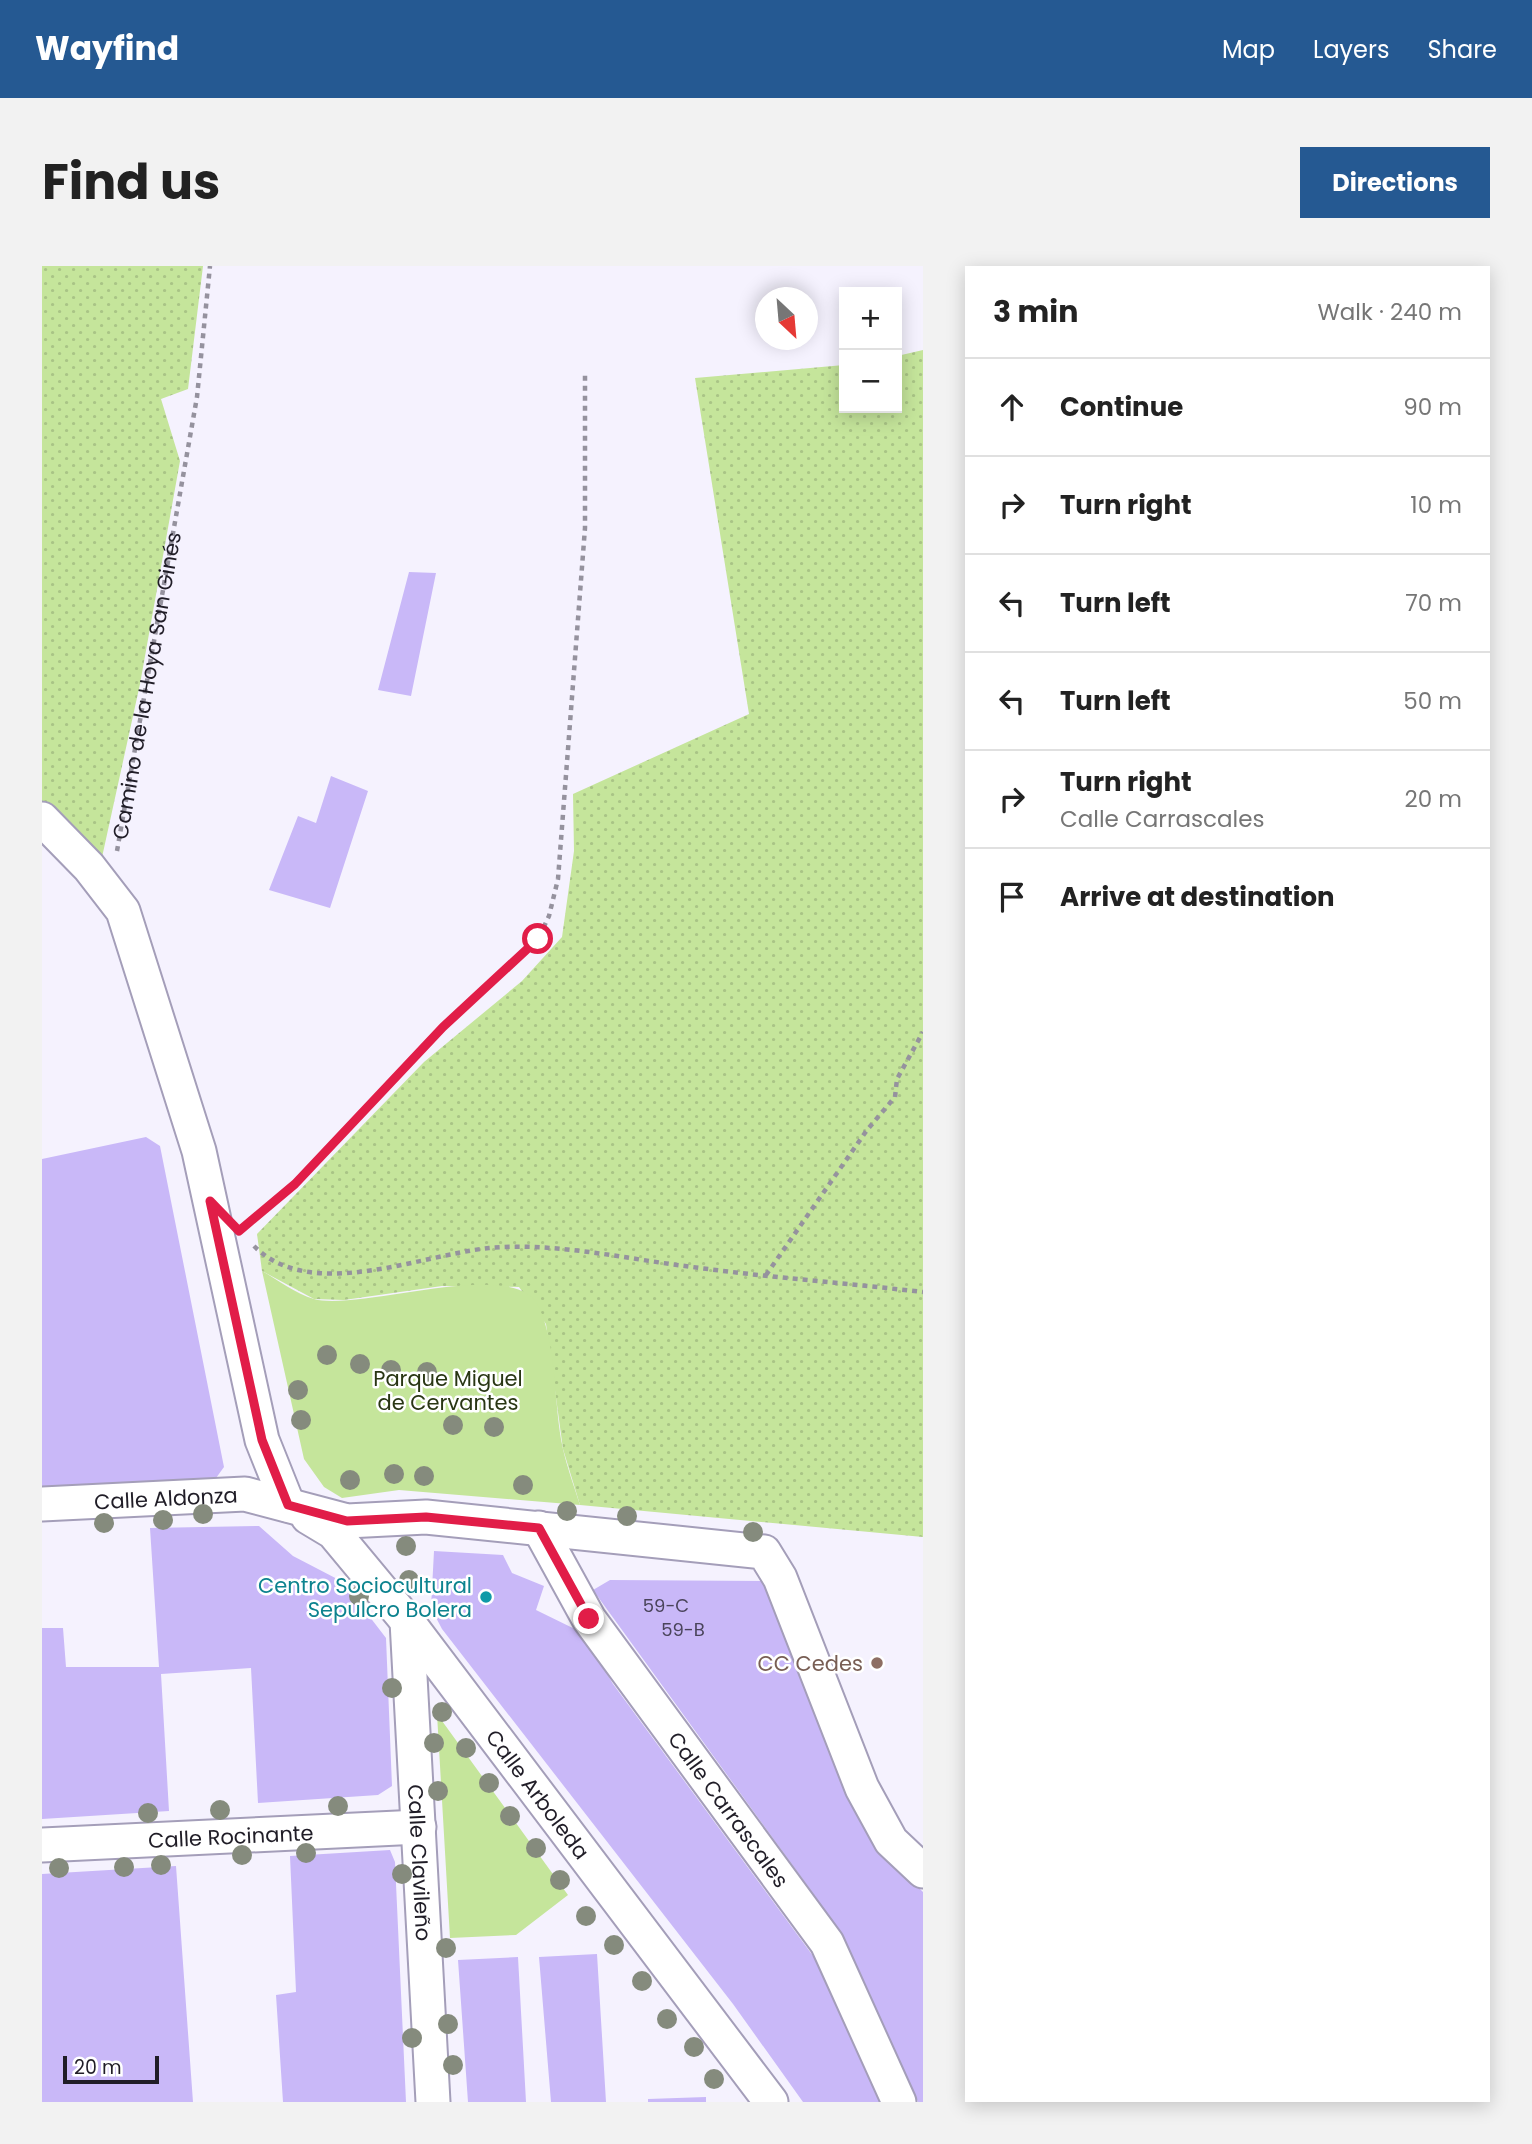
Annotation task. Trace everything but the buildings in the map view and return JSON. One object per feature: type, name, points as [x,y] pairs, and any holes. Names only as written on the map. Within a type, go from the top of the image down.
[{"type":"street","points":[[42,819],[89,867],[123,911],[199,1151],[262,1440],[288,1505]]},
{"type":"street","name":"Calle Aldonza","points":[[42,1504],[246,1494],[347,1521],[426,1517],[764,1552],[780,1578],[862,1788],[891,1841],[923,1871]]},
{"type":"street","name":"Calle Arboleda","points":[[288,1505],[333,1532],[407,1620],[771,2102]]},
{"type":"street","name":"Calle Carrascales","points":[[539,1528],[589,1619],[827,1942],[899,2102]]},
{"type":"street","name":"Calle Clavileño","points":[[407,1620],[433,2102]]},
{"type":"street","name":"Calle Rocinante","points":[[42,1845],[419,1827]]},
{"type":"path","name":"Camino de la Hoya San Ginés","points":[[117,854],[197,397],[210,266]]},
{"type":"path","points":[[210,1201],[239,1231],[295,1184],[443,1027],[538,939],[549,916],[558,879],[585,528],[585,372]]},
{"type":"path","points":[[766,1275],[853,1149],[895,1097],[897,1079],[923,1032]]},
{"type":"path","points":[[247,1239],[262,1255],[300,1271],[351,1274],[491,1248],[562,1250],[923,1292]]},
{"type":"green space","points":[[42,266],[203,266],[188,389],[161,399],[180,461],[140,684],[99,871],[42,817]]},
{"type":"green space","points":[[923,350],[923,1537],[580,1505],[563,1449],[546,1324],[519,1287],[442,1286],[344,1300],[314,1299],[262,1271],[257,1234],[424,1062],[522,981],[562,937],[574,851],[573,794],[749,714],[695,378],[839,365],[839,413],[902,413],[902,355]]},
{"type":"green space","name":"Parque Miguel de Cervantes","points":[[262,1271],[307,1297],[336,1301],[470,1285],[500,1286],[525,1292],[539,1307],[545,1324],[563,1449],[580,1505],[399,1490],[342,1498],[324,1487],[304,1459]]},
{"type":"green space","points":[[437,1714],[568,1895],[516,1935],[450,1938]]},
{"type":"place","name":"Centro Sociocultural Sepulcro Bolera","points":[[486,1597]]},
{"type":"place","name":"CC Cedes","points":[[877,1663]]},
{"type":"route","points":[[538,939],[443,1027],[295,1184],[239,1231],[210,1201],[262,1440],[288,1505],[347,1521],[426,1517],[539,1528],[589,1619]]}]
